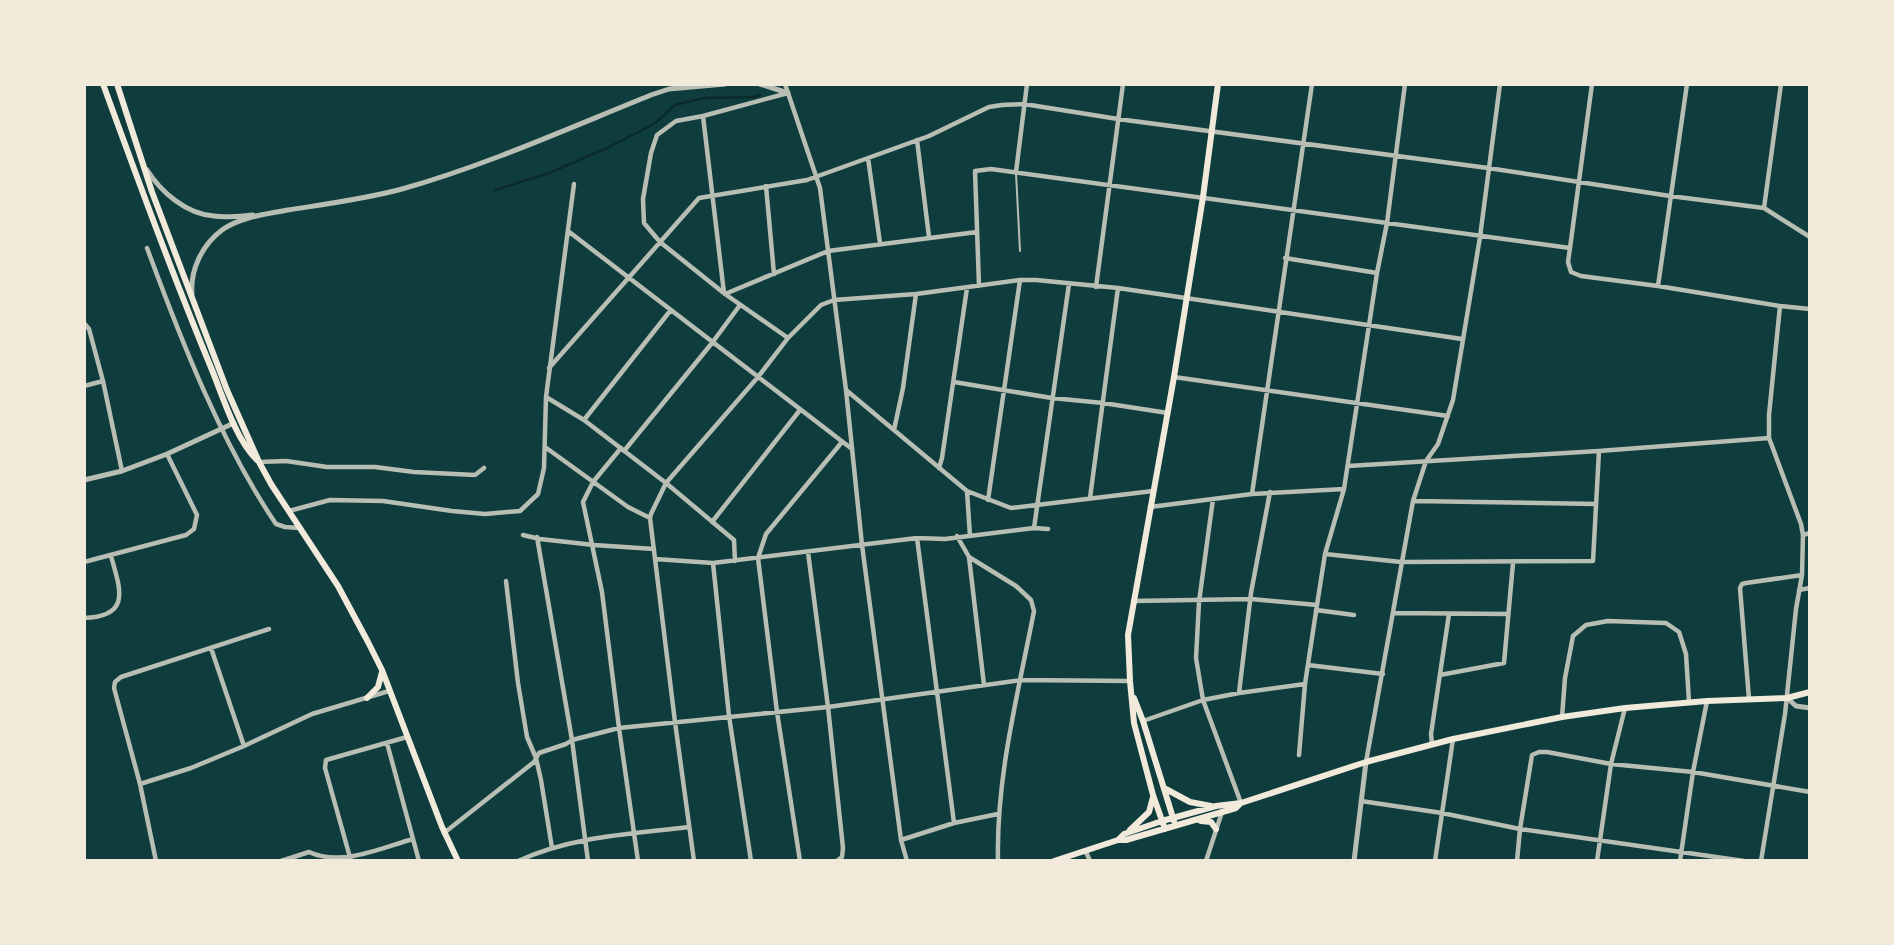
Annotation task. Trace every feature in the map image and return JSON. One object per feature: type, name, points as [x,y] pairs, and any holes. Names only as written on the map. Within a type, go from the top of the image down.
[{"type":"main road","points":[[103,84],[142,191],[234,423],[239,424],[288,511],[338,586],[382,670],[444,833],[459,861]]},
{"type":"main road","points":[[117,84],[223,380],[259,462]]},
{"type":"main road","points":[[1165,829],[1134,723],[1128,635],[1174,377],[1218,84]]},
{"type":"main road","points":[[223,380],[225,393],[235,417],[234,423]]},
{"type":"main road","points":[[367,698],[379,684],[382,670]]},
{"type":"main road","points":[[1131,691],[1175,822]]},
{"type":"main road","points":[[1055,861],[1118,840],[1165,829],[1175,822],[1216,806],[1241,803],[1366,762],[1432,744],[1562,717],[1625,708],[1787,698],[1810,691]]},
{"type":"main road","points":[[1164,788],[1190,802],[1216,806]]},
{"type":"main road","points":[[1118,840],[1149,813],[1153,795]]},
{"type":"main road","points":[[1124,834],[1162,821],[1196,820],[1241,803]]},
{"type":"main road","points":[[1196,820],[1211,822],[1216,829]]},
{"type":"street","points":[[193,298],[191,287],[197,263],[208,244],[233,223],[266,214],[377,194],[431,180],[527,145],[669,87],[725,84]]},
{"type":"street","points":[[760,84],[788,92]]},
{"type":"street","points":[[786,84],[820,188],[846,390],[862,545],[901,840],[907,861]]},
{"type":"street","points":[[1016,172],[1027,84]]},
{"type":"street","points":[[1096,287],[1123,84]]},
{"type":"street","points":[[1252,494],[1312,84]]},
{"type":"street","points":[[1299,755],[1305,684],[1316,608],[1325,554],[1348,466],[1387,223],[1405,84]]},
{"type":"street","points":[[1354,861],[1366,762],[1413,501],[1426,461],[1438,444],[1453,400],[1480,236],[1500,84]]},
{"type":"street","points":[[1592,84],[1570,248],[1569,262],[1572,272],[1581,276],[1810,309]]},
{"type":"street","points":[[1658,286],[1687,84]]},
{"type":"street","points":[[1764,208],[1781,84]]},
{"type":"street","points":[[788,92],[676,121],[657,135],[643,198],[644,223],[660,242],[725,294],[788,338]]},
{"type":"street","points":[[549,368],[699,198],[807,180],[917,140],[989,107],[1024,104],[1764,208],[1810,237]]},
{"type":"street","points":[[703,116],[725,294]]},
{"type":"street","points":[[917,140],[929,237]]},
{"type":"street","points":[[868,158],[880,244]]},
{"type":"street","points":[[144,165],[151,177],[167,193],[180,204],[198,212],[216,216],[266,214]]},
{"type":"street","points":[[979,286],[975,171],[991,169],[1570,248]]},
{"type":"street","points":[[288,511],[330,500],[383,501],[485,514],[520,511],[538,494],[544,468],[545,397],[574,184]]},
{"type":"street","points":[[766,186],[774,274]]},
{"type":"street","points":[[568,231],[852,450]]},
{"type":"street","points":[[725,294],[828,251],[977,232]]},
{"type":"street","points":[[147,248],[196,369],[237,457],[276,524],[299,528]]},
{"type":"street","points":[[1285,257],[1377,273]]},
{"type":"street","points":[[694,861],[650,518],[666,483],[758,377],[788,338],[821,305],[834,300],[1036,280],[1118,288],[1462,339]]},
{"type":"street","points":[[988,500],[1020,281]]},
{"type":"street","points":[[1034,528],[1069,284]]},
{"type":"street","points":[[939,468],[967,288]]},
{"type":"street","points":[[1090,498],[1118,288]]},
{"type":"street","points":[[894,430],[903,388],[916,293]]},
{"type":"street","points":[[638,861],[602,592],[583,502],[593,482],[712,343],[740,305]]},
{"type":"street","points":[[1761,861],[1787,698],[1802,575],[1801,524],[1769,438],[1780,306]]},
{"type":"street","points":[[584,420],[670,311]]},
{"type":"street","points":[[84,323],[89,329],[103,381],[122,471]]},
{"type":"street","points":[[1174,377],[1448,416]]},
{"type":"street","points":[[84,386],[103,381]]},
{"type":"street","points":[[954,382],[1168,413]]},
{"type":"street","points":[[846,390],[967,491],[1011,508],[1153,491]]},
{"type":"street","points":[[545,397],[584,420],[734,540],[735,561]]},
{"type":"street","points":[[712,522],[800,410]]},
{"type":"street","points":[[84,480],[122,471],[167,454],[234,423]]},
{"type":"street","points":[[1348,466],[1769,438]]},
{"type":"street","points":[[800,861],[777,712],[758,558],[766,534],[842,442]]},
{"type":"street","points":[[544,446],[628,507],[650,518]]},
{"type":"street","points":[[1325,554],[1401,562],[1593,561],[1599,451]]},
{"type":"street","points":[[84,562],[186,534],[194,529],[197,515],[167,454]]},
{"type":"street","points":[[259,462],[286,461],[327,467],[375,467],[475,475],[484,468]]},
{"type":"street","points":[[1150,507],[1270,492],[1344,488]]},
{"type":"street","points":[[967,491],[970,536]]},
{"type":"street","points":[[1239,693],[1251,599],[1270,492]]},
{"type":"street","points":[[1213,499],[1200,599],[1196,658],[1203,700],[1241,803]]},
{"type":"street","points":[[1413,501],[1596,504]]},
{"type":"street","points":[[655,559],[713,564],[917,538],[945,539],[1034,528],[1048,529]]},
{"type":"street","points":[[1803,535],[1810,533]]},
{"type":"street","points":[[523,535],[594,545],[654,549]]},
{"type":"street","points":[[957,536],[969,557],[984,685]]},
{"type":"street","points":[[537,537],[572,740],[588,861]]},
{"type":"street","points":[[917,538],[954,823]]},
{"type":"street","points":[[808,552],[843,848],[842,857],[837,861]]},
{"type":"street","points":[[84,618],[97,618],[108,614],[116,606],[121,592],[111,556]]},
{"type":"street","points":[[969,557],[1016,586],[1031,600],[1034,611],[1005,760],[998,814],[998,861]]},
{"type":"street","points":[[1440,674],[1504,663],[1513,563]]},
{"type":"street","points":[[713,564],[729,716],[751,861]]},
{"type":"street","points":[[1749,699],[1740,588],[1746,583],[1802,575]]},
{"type":"street","points":[[506,581],[527,737],[541,780],[552,848]]},
{"type":"street","points":[[1799,590],[1810,588]]},
{"type":"street","points":[[1133,601],[1251,599],[1353,615]]},
{"type":"street","points":[[1394,614],[1508,614]]},
{"type":"street","points":[[1432,744],[1431,734],[1449,614]]},
{"type":"street","points":[[1562,717],[1565,678],[1573,636],[1586,625],[1608,621],[1666,623],[1679,632],[1686,654],[1689,702]]},
{"type":"street","points":[[156,861],[140,784],[114,688],[115,682],[121,677],[269,629]]},
{"type":"street","points":[[211,648],[244,746]]},
{"type":"street","points":[[1308,665],[1383,674]]},
{"type":"street","points":[[444,833],[534,762],[538,753],[572,740],[619,728],[828,707],[1021,680],[1130,681]]},
{"type":"street","points":[[1143,721],[1203,700],[1305,684]]},
{"type":"street","points":[[140,784],[191,768],[312,714],[389,691]]},
{"type":"street","points":[[1787,698],[1796,706],[1810,708]]},
{"type":"street","points":[[1680,861],[1707,701]]},
{"type":"street","points":[[1597,861],[1611,764],[1625,708]]},
{"type":"street","points":[[351,859],[325,768],[326,760],[407,737]]},
{"type":"street","points":[[1435,861],[1453,740]]},
{"type":"street","points":[[387,743],[419,861]]},
{"type":"street","points":[[1517,861],[1532,755],[1539,752],[1611,764],[1693,772],[1810,792]]},
{"type":"street","points":[[1361,801],[1442,813],[1520,829],[1744,861]]},
{"type":"street","points":[[1206,861],[1222,812]]},
{"type":"street","points":[[901,840],[954,823],[998,814]]},
{"type":"street","points":[[518,861],[538,852],[585,839],[690,827]]},
{"type":"street","points":[[281,860],[309,852],[319,856],[351,859],[413,839]]},
{"type":"street","points":[[1086,852],[1090,861]]},
{"type":"lane","points":[[1016,172],[1020,251]]},
{"type":"waterway","points":[[495,190],[549,173],[607,148],[654,124],[675,105],[704,98],[760,95]]}]
